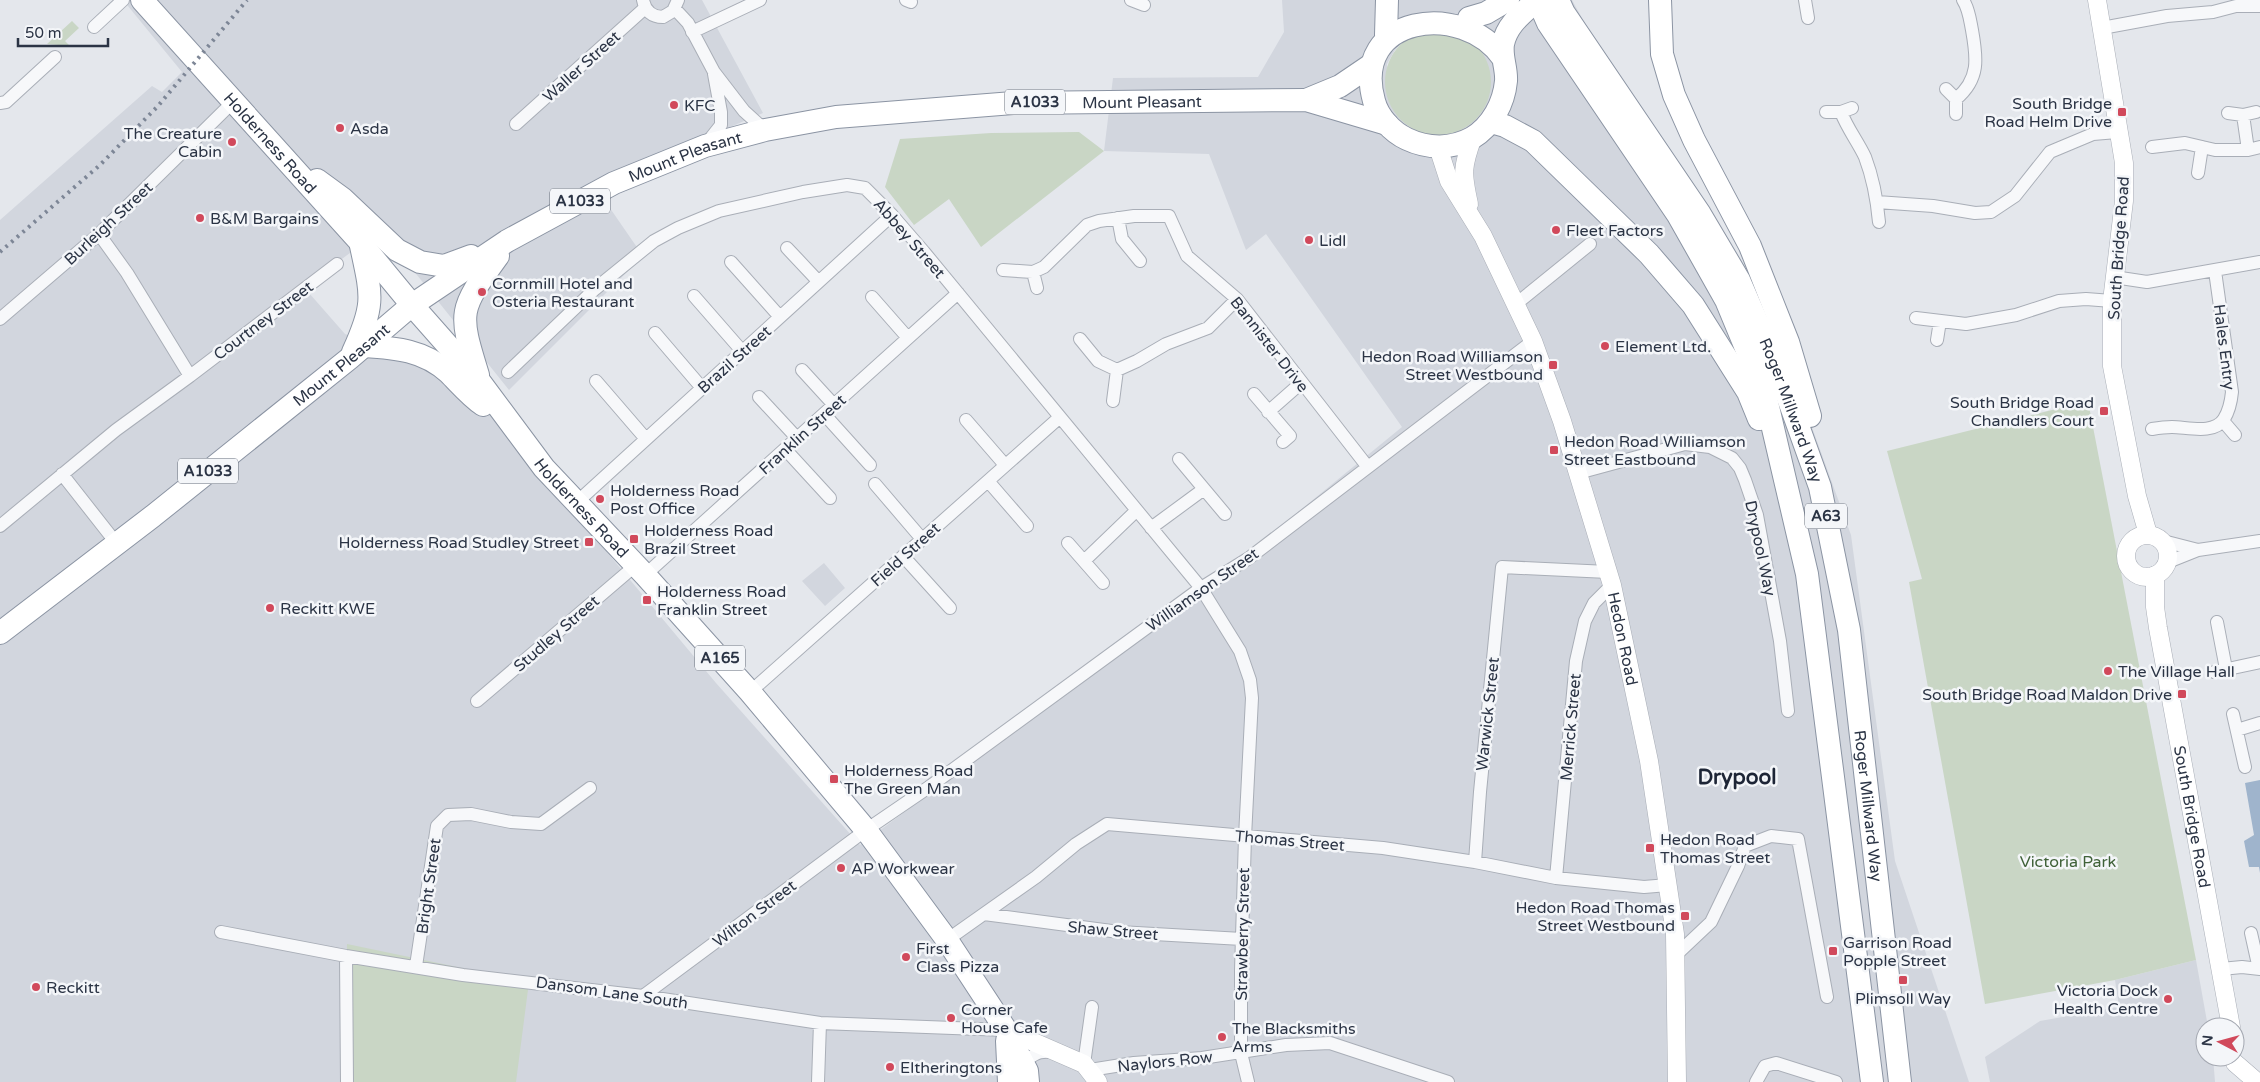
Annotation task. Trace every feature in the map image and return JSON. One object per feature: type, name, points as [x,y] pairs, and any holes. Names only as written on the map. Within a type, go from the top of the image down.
[{"type":"highway","name":"Holderness Road","points":[[142,0],[360,242],[412,305],[480,382],[544,468],[640,570],[750,692],[866,830],[947,940],[1006,1030]]},
{"type":"highway","name":"A1033","points":[[1386,34],[1388,0]]},
{"type":"highway","points":[[1469,18],[1486,13],[1508,0]]},
{"type":"highway","points":[[1503,58],[1504,43],[1511,24],[1537,0]]},
{"type":"highway","name":"Roger Millward Way","points":[[1537,0],[1557,12],[1700,214],[1739,280],[1778,370],[1820,486],[1849,630],[1900,1082]]},
{"type":"highway","name":"A63","points":[[1660,0],[1662,54],[1674,95],[1694,140],[1750,246],[1788,342],[1826,472],[1849,630]]},
{"type":"highway","name":"A1033","points":[[1436,8],[1469,18],[1489,35],[1503,58],[1506,80],[1502,102],[1491,122],[1474,137],[1456,145],[1438,147],[1419,145],[1402,137],[1387,124],[1374,100],[1370,86],[1371,65],[1376,49],[1386,34],[1400,21],[1419,13],[1436,8]]},
{"type":"highway","name":"Roger Millward Way","points":[[1557,12],[1678,215],[1726,300],[1765,394],[1809,583],[1872,1082]]},
{"type":"highway","name":"A1033","points":[[1306,100],[1340,86],[1371,65]]},
{"type":"highway","name":"A1033","points":[[1306,100],[1387,124]]},
{"type":"highway","name":"Mount Pleasant","points":[[0,633],[117,544],[357,352],[412,305],[501,245],[614,183],[705,146],[765,130],[836,117],[1013,103],[1306,100]]},
{"type":"highway","name":"A63","points":[[1491,122],[1506,126],[1533,141],[1648,254],[1693,305],[1748,392],[1788,487]]},
{"type":"highway","points":[[280,153],[343,199],[397,250],[420,262],[444,266],[501,245]]},
{"type":"highway","points":[[360,242],[370,288],[370,306],[357,352],[396,348],[423,354],[447,371],[480,404],[509,421]]},
{"type":"highway","points":[[480,382],[467,339],[464,318],[467,301],[501,245]]},
{"type":"highway","name":"A165","points":[[1006,1030],[1021,1078]]},
{"type":"street","points":[[94,27],[123,0]]},
{"type":"street","points":[[690,28],[760,0]]},
{"type":"street","points":[[1131,0],[1144,5]]},
{"type":"street","points":[[1805,0],[1808,18]]},
{"type":"street","points":[[1956,99],[1968,88],[1974,75],[1976,62],[1968,10],[1963,0]]},
{"type":"street","name":"South Bridge Road","points":[[2097,0],[2124,163],[2124,201],[2112,301],[2112,366],[2137,496],[2148,538]]},
{"type":"street","points":[[2102,28],[2167,16],[2213,12],[2235,3],[2260,6]]},
{"type":"street","points":[[644,4],[655,16],[674,8],[702,47],[714,72],[744,111],[765,130]]},
{"type":"street","name":"Waller Street","points":[[516,124],[644,4]]},
{"type":"street","points":[[0,104],[6,102],[55,57]]},
{"type":"street","points":[[705,146],[720,125],[714,72]]},
{"type":"street","points":[[1946,89],[1956,99],[1956,114]]},
{"type":"street","name":"Burleigh Street","points":[[0,319],[99,234],[233,102]]},
{"type":"street","points":[[1826,112],[1846,110],[1864,156],[1877,202],[1878,222]]},
{"type":"street","points":[[2228,112],[2242,115],[2256,112]]},
{"type":"street","points":[[2152,147],[2185,143],[2215,150],[2254,149],[2242,115]]},
{"type":"street","points":[[1877,202],[1933,206],[1975,213],[1991,212],[2015,196],[2050,152],[2093,134],[2118,132]]},
{"type":"street","name":"Hedon Road","points":[[1472,216],[1463,177],[1466,156],[1474,137]]},
{"type":"street","name":"Hedon Road","points":[[1438,147],[1449,181],[1472,216],[1533,342],[1578,472],[1610,578],[1649,761],[1668,885],[1676,955],[1677,1082]]},
{"type":"street","points":[[2198,173],[2202,147]]},
{"type":"street","name":"Abbey Street","points":[[508,372],[595,289],[654,241],[718,211],[803,192],[847,185],[865,188],[892,215],[958,293],[1201,588]]},
{"type":"street","name":"Brazil Street","points":[[576,503],[892,215]]},
{"type":"street","name":"Bannister Drive","points":[[1033,272],[1044,267],[1087,225],[1099,220],[1169,216],[1187,256],[1237,299],[1367,466]]},
{"type":"street","points":[[1118,218],[1122,239],[1140,261]]},
{"type":"street","points":[[99,234],[127,273],[190,376]]},
{"type":"street","points":[[1516,304],[1590,244]]},
{"type":"street","points":[[787,248],[818,281]]},
{"type":"street","points":[[731,262],[780,317]]},
{"type":"street","points":[[2114,277],[2146,282],[2260,262]]},
{"type":"street","name":"Courtney Street","points":[[0,526],[116,430],[337,264]]},
{"type":"street","points":[[1002,270],[1033,272],[1037,288]]},
{"type":"street","name":"Hales Entry","points":[[2215,271],[2232,392],[2230,407],[2223,421]]},
{"type":"street","name":"Franklin Street","points":[[640,570],[785,449],[958,293]]},
{"type":"street","points":[[694,296],[742,351]]},
{"type":"street","points":[[872,297],[908,338]]},
{"type":"street","points":[[1080,339],[1098,361],[1117,370],[1138,361],[1166,344],[1208,328],[1237,299]]},
{"type":"street","points":[[1916,318],[1966,324],[2016,315],[2059,301],[2086,299],[2112,301]]},
{"type":"street","points":[[1937,340],[1940,321]]},
{"type":"street","points":[[656,333],[702,388]]},
{"type":"street","name":"Williamson Street","points":[[866,830],[929,787],[1201,588],[1256,552],[1533,342]]},
{"type":"street","points":[[802,370],[834,405]]},
{"type":"street","points":[[1113,400],[1117,370]]},
{"type":"street","points":[[596,382],[646,439]]},
{"type":"street","points":[[1268,412],[1301,383]]},
{"type":"street","points":[[1254,394],[1290,436],[1283,442]]},
{"type":"street","points":[[759,397],[797,438]]},
{"type":"street","points":[[824,414],[870,465]]},
{"type":"street","name":"Field Street","points":[[750,692],[1060,417]]},
{"type":"street","points":[[966,420],[1005,465]]},
{"type":"street","points":[[2152,429],[2172,427],[2198,430],[2215,426],[2223,421],[2235,435]]},
{"type":"street","name":"Drypool Way","points":[[1578,472],[1685,444],[1710,447],[1732,458],[1740,468],[1757,515],[1780,641],[1788,711]]},
{"type":"street","points":[[785,449],[830,498]]},
{"type":"street","points":[[1179,459],[1225,514]]},
{"type":"street","points":[[62,474],[117,544]]},
{"type":"street","points":[[988,481],[1028,526]]},
{"type":"street","points":[[875,484],[922,539]]},
{"type":"street","points":[[1151,528],[1204,489]]},
{"type":"street","points":[[1084,561],[1136,511]]},
{"type":"street","points":[[2148,538],[2167,547],[2168,562],[2165,567],[2147,576],[2130,569],[2126,559],[2129,544],[2148,538],[2198,550]]},
{"type":"street","points":[[2168,562],[2198,550],[2260,541]]},
{"type":"street","points":[[1068,543],[1103,583]]},
{"type":"street","points":[[903,556],[950,608]]},
{"type":"street","name":"Warwick Street","points":[[1475,862],[1502,567],[1610,578]]},
{"type":"street","name":"Studley Street","points":[[477,701],[640,570]]},
{"type":"street","name":"South Bridge Road","points":[[2147,576],[2155,607],[2229,1017]]},
{"type":"street","name":"Merrick Street","points":[[1556,878],[1576,661],[1585,622],[1594,603],[1603,592],[1610,578]]},
{"type":"street","name":"Strawberry Street","points":[[1201,588],[1240,651],[1250,680],[1252,698],[1244,837],[1240,1053],[1248,1082]]},
{"type":"street","points":[[2217,622],[2220,670],[2260,662]]},
{"type":"street","points":[[2233,714],[2245,767]]},
{"type":"street","points":[[2237,730],[2260,723]]},
{"type":"street","name":"Bright Street","points":[[416,966],[437,826],[448,815],[471,814],[511,822],[541,824],[590,788]]},
{"type":"street","name":"Thomas Street","points":[[947,940],[1036,877],[1076,844],[1107,824],[1374,847],[1475,862],[1556,878],[1644,887],[1668,885]]},
{"type":"street","name":"Wilton Street","points":[[643,996],[866,830]]},
{"type":"street","points":[[1676,955],[1712,922],[1738,866],[1745,846],[1771,836],[1798,839],[1827,997]]},
{"type":"street","name":"Shaw Street","points":[[984,914],[1119,932],[1242,939]]},
{"type":"street","name":"Dansom Lane South","points":[[220,932],[346,956],[463,975],[643,996],[820,1023],[1006,1030]]},
{"type":"street","points":[[2221,969],[2259,969],[2251,933]]},
{"type":"street","points":[[346,956],[346,1082]]},
{"type":"street","points":[[1091,1072],[1092,1007]]},
{"type":"street","points":[[818,1082],[820,1023]]},
{"type":"street","points":[[1006,1030],[1063,1054],[1091,1072]]},
{"type":"street","name":"Naylors Row","points":[[1091,1072],[1134,1063],[1202,1058],[1286,1045],[1330,1043],[1448,1082]]},
{"type":"street","points":[[1021,1078],[1028,1060],[1040,1051],[1063,1054]]},
{"type":"street","points":[[1756,1082],[1765,1066],[1776,1063],[1836,1082]]},
{"type":"street","points":[[2236,1067],[2238,1082]]},
{"type":"street","points":[[2242,1067],[2257,1082]]},
{"type":"shaded area","points":[[123,0],[702,0],[763,113],[594,185],[643,256],[509,390],[381,230],[200,364],[309,293],[345,334],[415,361],[491,407],[576,515],[716,683],[860,845],[1183,606],[1402,427],[1266,234],[1246,250],[1209,154],[1104,151],[1113,78],[1258,77],[1284,32],[1282,0],[1519,0],[1521,3],[1525,0],[1572,0],[1602,54],[1792,372],[1851,535],[1895,861],[1969,1082],[0,1082],[0,220],[152,86],[162,92],[182,72]],"holes":[[[1407,37],[1442,134],[1425,133],[1410,127],[1398,116],[1389,102],[1387,64],[1395,50]]]},
{"type":"shaded area","points":[[824,563],[845,588],[825,606],[802,581]]},
{"type":"shaded area","points":[[2196,960],[2206,1017],[2195,1017],[2195,1067],[2214,1067],[2215,1082],[1990,1082],[1985,1057],[2040,1021],[2119,1007],[2115,980]]},
{"type":"green space","points":[[72,21],[79,28],[65,41],[70,46],[47,44]]},
{"type":"green space","points":[[1438,29],[1458,33],[1475,45],[1487,62],[1491,82],[1487,102],[1475,119],[1458,131],[1438,135],[1418,131],[1401,119],[1389,102],[1385,82],[1389,62],[1401,45],[1418,33]]},
{"type":"green space","points":[[1079,132],[1104,151],[981,247],[949,199],[914,225],[885,187],[900,139],[991,133]]},
{"type":"green space","name":"Victoria Park","points":[[2088,401],[2196,960],[2115,980],[1985,1004],[1909,582],[1922,579],[1887,451]]},
{"type":"green space","points":[[347,944],[529,982],[516,1082],[345,1082]]},
{"type":"water","points":[[2260,780],[2260,873],[2259,867],[2249,867],[2244,841],[2254,835],[2245,783]]},
{"type":"railway","points":[[0,252],[100,165],[158,106],[247,0]]},
{"type":"place","name":"KFC","points":[[674,105]]},
{"type":"place","name":"South Bridge Road Helm Drive","points":[[2122,112]]},
{"type":"place","name":"Asda","points":[[340,128]]},
{"type":"place","name":"The Creature Cabin","points":[[232,142]]},
{"type":"place","name":"B&M Bargains","points":[[200,218]]},
{"type":"place","name":"Fleet Factors","points":[[1556,230]]},
{"type":"place","name":"Lidl","points":[[1309,240]]},
{"type":"place","name":"Cornmill Hotel and Osteria Restaurant","points":[[482,292]]},
{"type":"place","name":"Element Ltd.","points":[[1605,346]]},
{"type":"place","name":"Hedon Road Williamson Street Westbound","points":[[1553,365]]},
{"type":"place","name":"South Bridge Road Chandlers Court","points":[[2104,411]]},
{"type":"place","name":"Hedon Road Williamson Street Eastbound","points":[[1554,450]]},
{"type":"place","name":"Holderness Road Post Office","points":[[600,499]]},
{"type":"place","name":"Holderness Road Brazil Street","points":[[634,539]]},
{"type":"place","name":"Holderness Road Studley Street","points":[[589,542]]},
{"type":"place","name":"Holderness Road Franklin Street","points":[[647,600]]},
{"type":"place","name":"Reckitt KWE","points":[[270,608]]},
{"type":"place","name":"The Village Hall","points":[[2108,671]]},
{"type":"place","name":"South Bridge Road Maldon Drive","points":[[2182,694]]},
{"type":"place","name":"Holderness Road The Green Man","points":[[834,779]]},
{"type":"place","name":"Hedon Road Thomas Street","points":[[1650,848]]},
{"type":"place","name":"AP Workwear","points":[[841,868]]},
{"type":"place","name":"Hedon Road Thomas Street Westbound","points":[[1685,916]]},
{"type":"place","name":"Garrison Road Popple Street","points":[[1833,951]]},
{"type":"place","name":"First Class Pizza","points":[[906,957]]},
{"type":"place","name":"Plimsoll Way","points":[[1903,980]]},
{"type":"place","name":"Reckitt","points":[[36,987]]},
{"type":"place","name":"Victoria Dock Health Centre","points":[[2168,999]]},
{"type":"place","name":"Corner House Cafe","points":[[951,1018]]},
{"type":"place","name":"The Blacksmiths Arms","points":[[1222,1037]]},
{"type":"place","name":"Eltheringtons","points":[[890,1067]]},
{"type":"district","name":"Drypool","points":[[1737,777]]}]
